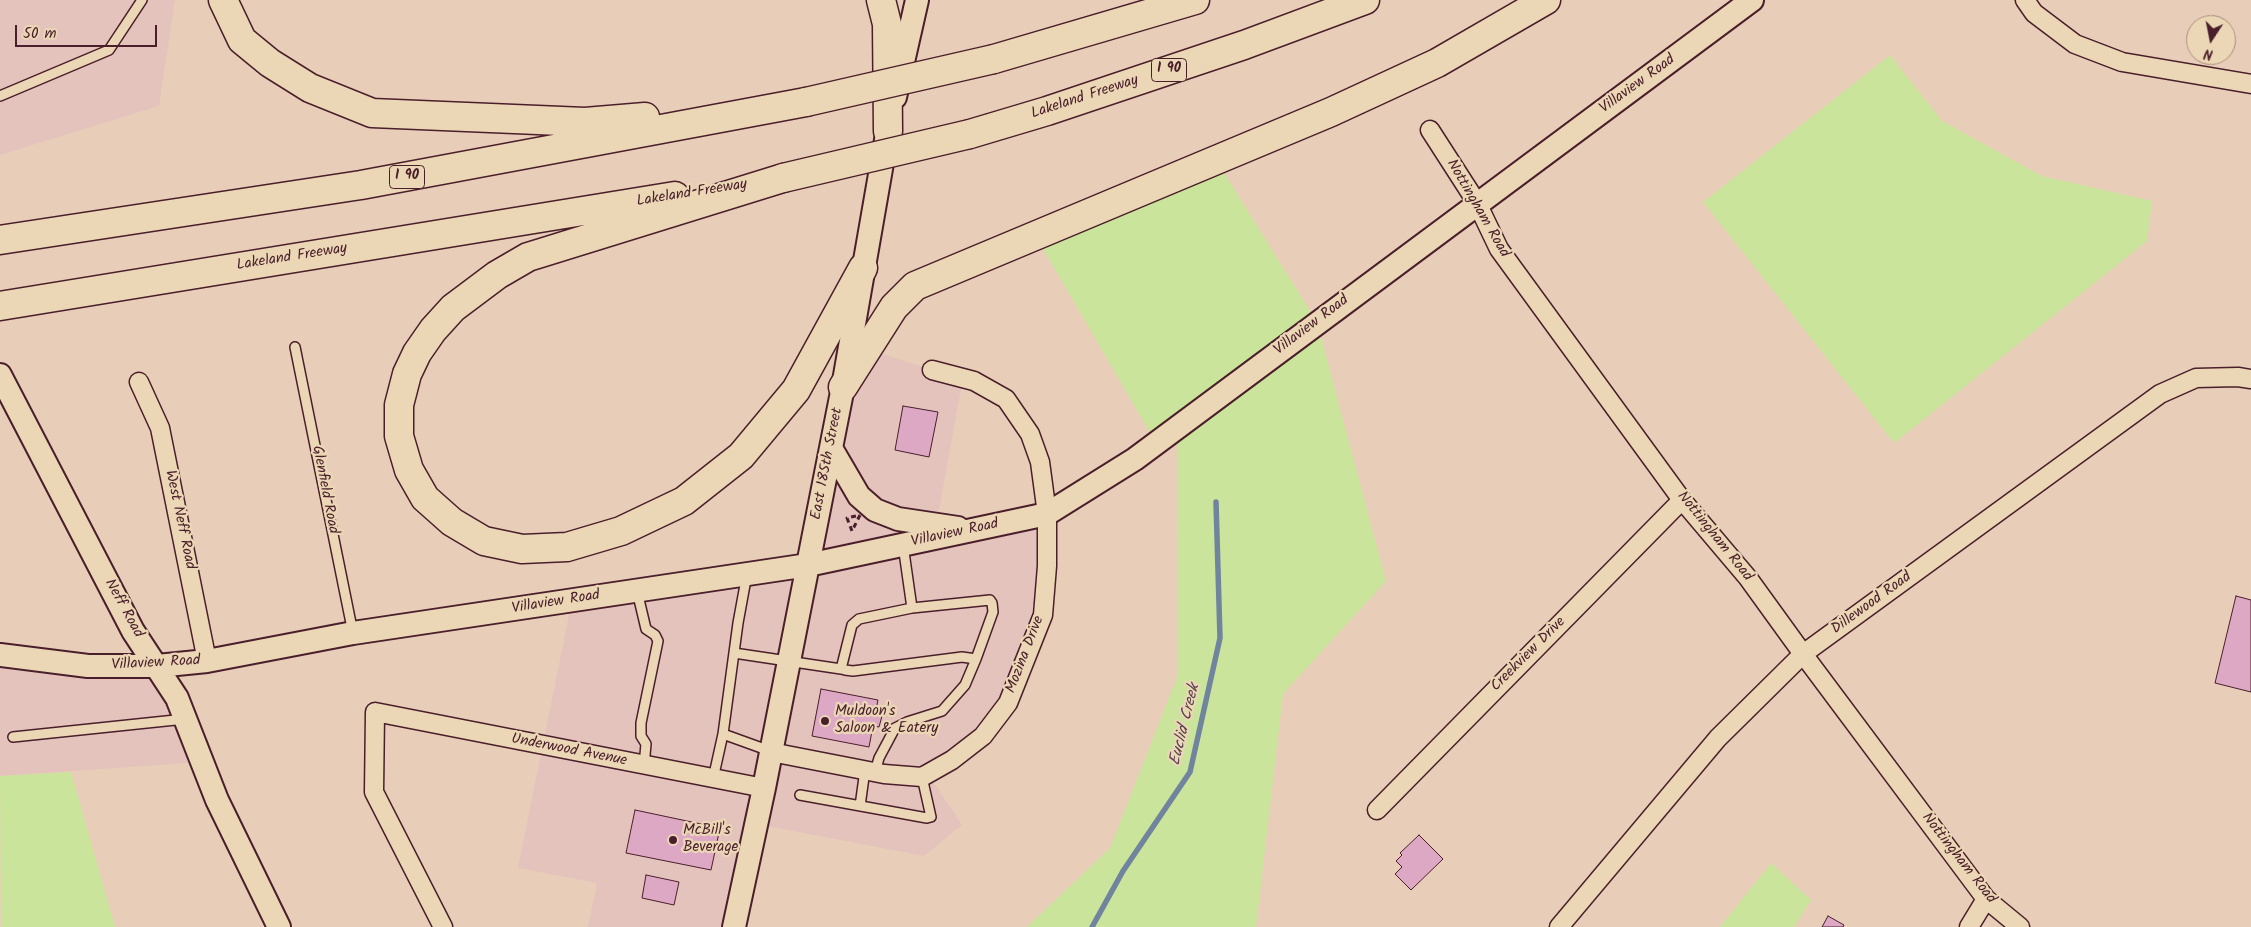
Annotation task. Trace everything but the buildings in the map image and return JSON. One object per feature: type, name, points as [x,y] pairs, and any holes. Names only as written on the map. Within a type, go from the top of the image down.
[{"type":"highway","points":[[223,0],[242,40],[270,63],[310,88],[372,113],[585,122],[806,102]]},
{"type":"highway","points":[[881,0],[887,24],[888,130]]},
{"type":"highway","name":"I 90","points":[[3,239],[361,186],[806,102],[994,59],[1194,0]]},
{"type":"highway","name":"Lakeland Freeway","points":[[0,306],[783,178],[970,134],[1047,111],[1244,45],[1365,0]]},
{"type":"highway","points":[[844,387],[894,307],[915,286],[1331,112],[1437,64],[1546,0]]},
{"type":"highway","points":[[783,178],[528,257],[497,275],[453,308],[433,330],[417,353],[407,374],[399,405],[399,436],[409,470],[425,498],[452,522],[484,541],[522,549],[567,547],[621,530],[684,501],[741,456],[796,390],[863,268]]},
{"type":"street","name":"East 185th Street","points":[[734,927],[764,788],[844,387],[888,130],[917,0]]},
{"type":"street","name":"Villaview Road","points":[[0,655],[88,666],[157,666],[207,661],[353,634],[808,565],[1047,514],[1135,459],[1752,0]]},
{"type":"street","points":[[2025,0],[2034,13],[2075,44],[2122,62],[2251,84]]},
{"type":"street","name":"Nottingham Road","points":[[1430,130],[1477,203],[1499,249],[1682,500],[1748,578],[1802,654],[1986,899],[2020,927]]},
{"type":"street","name":"Mozina Drive","points":[[922,777],[952,760],[983,736],[1008,703],[1043,614],[1047,566],[1047,514],[1040,462],[1030,434],[1006,399],[974,381],[932,370]]},
{"type":"street","name":"Neff Road","points":[[0,375],[133,631],[178,698],[217,800],[279,927]]},
{"type":"street","name":"Dillewood Road","points":[[1559,927],[1718,738],[1802,654],[2160,394],[2196,378],[2238,377],[2251,379]]},
{"type":"street","name":"West Neff Road","points":[[139,382],[160,428],[207,661]]},
{"type":"street","points":[[831,448],[859,496],[875,510],[898,519],[974,530]]},
{"type":"street","name":"Creekview Drive","points":[[1377,810],[1682,500]]},
{"type":"street","name":"Underwood Avenue","points":[[444,927],[374,792],[375,712],[764,788]]},
{"type":"street","points":[[771,752],[870,771],[922,777]]},
{"type":"street","points":[[1968,927],[1986,899]]},
{"type":"lane","points":[[0,96],[109,50],[142,0]]},
{"type":"lane","name":"Glenfield Road","points":[[296,347],[353,634]]},
{"type":"lane","points":[[903,545],[912,608]]},
{"type":"lane","points":[[713,779],[723,734],[747,574]]},
{"type":"lane","points":[[637,591],[646,629],[655,635],[658,641],[641,723],[641,736],[646,744],[644,766]]},
{"type":"lane","points":[[842,669],[852,625],[859,620],[912,608],[990,600],[992,603],[992,612],[976,660],[964,685],[942,712],[906,722],[895,728],[870,771],[860,806]]},
{"type":"lane","points":[[734,653],[789,659],[853,671],[962,657],[976,660]]},
{"type":"lane","points":[[13,737],[186,719]]},
{"type":"lane","points":[[723,734],[771,752]]},
{"type":"lane","points":[[800,795],[927,818],[931,817],[922,777]]},
{"type":"path","points":[[860,516],[856,523],[852,531],[847,518],[860,516]]},
{"type":"shaded area","points":[[0,0],[175,0],[159,106],[0,155]]},
{"type":"shaded area","points":[[867,349],[963,378],[934,538],[1047,514],[1043,615],[1008,703],[928,774],[962,825],[924,856],[757,824],[734,927],[588,927],[597,883],[518,868],[572,600],[808,565],[843,387]]},
{"type":"shaded area","points":[[0,655],[157,666],[202,762],[0,776]]},
{"type":"green space","points":[[1890,55],[1942,121],[2042,176],[2152,201],[2147,241],[1894,443],[1703,202]]},
{"type":"green space","points":[[1216,160],[1317,322],[1386,581],[1283,694],[1256,927],[1027,927],[1110,848],[1178,675],[1177,428],[1156,443],[1035,235]]},
{"type":"green space","points":[[71,772],[115,927],[1,927],[0,776]]},
{"type":"green space","points":[[1771,863],[1811,900],[1794,927],[1720,927]]},
{"type":"waterway","name":"Euclid Creek","points":[[1092,927],[1123,871],[1190,772],[1220,638],[1216,502]]},
{"type":"place","name":"Muldoon's Saloon & Eatery","points":[[825,721]]},
{"type":"place","name":"McBill's Beverage","points":[[673,840]]}]
